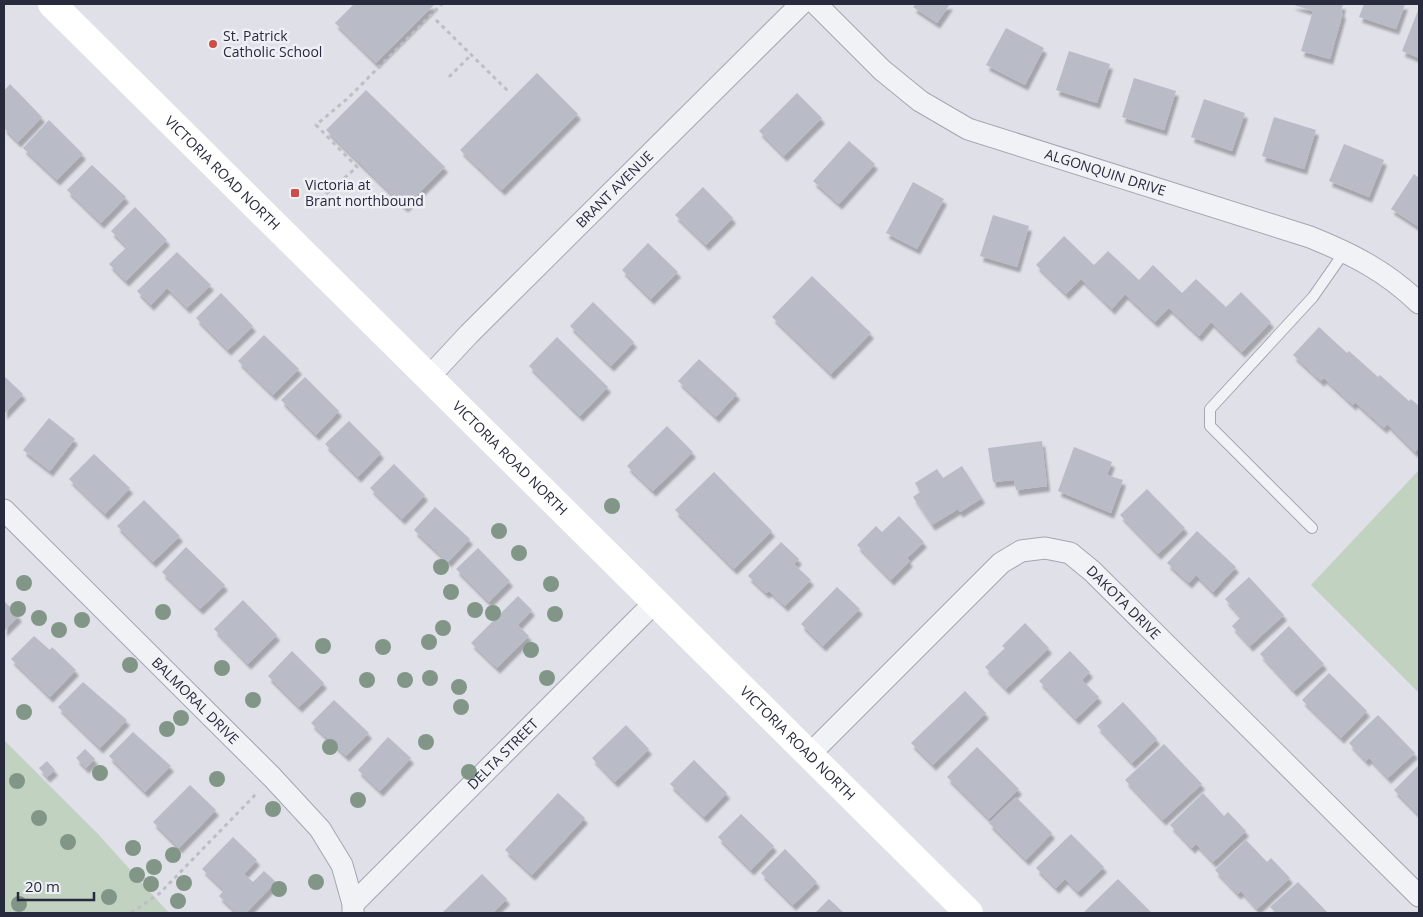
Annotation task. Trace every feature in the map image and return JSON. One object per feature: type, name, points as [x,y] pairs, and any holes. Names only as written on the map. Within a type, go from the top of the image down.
[{"type":"main road","name":"VICTORIA ROAD NORTH","points":[[52,4],[429,377],[654,603],[810,754],[969,913]]},
{"type":"street","name":"BRANT AVENUE","points":[[429,377],[469,334],[801,4]]},
{"type":"street","name":"ALGONQUIN DRIVE","points":[[816,4],[882,70],[920,100],[968,128],[1310,237],[1345,251],[1397,282],[1419,304]]},
{"type":"street","name":"BALMORAL DRIVE","points":[[4,510],[272,777],[320,829],[342,866],[353,909]]},
{"type":"street","name":"DAKOTA DRIVE","points":[[810,754],[1001,563],[1021,551],[1045,548],[1070,553],[1092,571],[1419,896]]},
{"type":"street","name":"DELTA STREET","points":[[353,909],[654,603]]},
{"type":"lane","points":[[1312,528],[1210,426],[1210,409],[1312,297],[1345,251]]},
{"type":"path","points":[[320,199],[357,167],[316,125],[347,99],[442,4]]},
{"type":"path","points":[[436,20],[509,92]]},
{"type":"path","points":[[449,77],[471,55]]},
{"type":"path","points":[[131,913],[160,893],[272,777]]},
{"type":"green space","points":[[1419,470],[1419,693],[1311,585]]},
{"type":"green space","points":[[4,740],[98,834],[169,913],[4,913]]},
{"type":"building","points":[[354,4],[435,4],[376,63],[335,23]]},
{"type":"building","points":[[916,4],[950,4],[937,23],[913,7]]},
{"type":"building","points":[[1291,4],[1343,4],[1341,12],[1343,13],[1330,59],[1301,51],[1313,11]]},
{"type":"building","points":[[1364,4],[1405,4],[1396,29],[1359,17]]},
{"type":"building","points":[[1419,8],[1419,58],[1402,51]]},
{"type":"building","points":[[1006,28],[1044,48],[1025,85],[986,65]]},
{"type":"building","points":[[1069,51],[1110,64],[1097,103],[1056,90]]},
{"type":"building","points":[[537,73],[578,114],[502,190],[460,150]]},
{"type":"building","points":[[1134,78],[1176,91],[1164,130],[1122,117]]},
{"type":"building","points":[[10,84],[42,117],[18,142],[4,128],[4,91]]},
{"type":"building","points":[[366,90],[445,167],[405,207],[326,130]]},
{"type":"building","points":[[797,93],[822,118],[784,156],[759,131]]},
{"type":"building","points":[[1204,99],[1245,113],[1232,151],[1191,137]]},
{"type":"building","points":[[1274,117],[1316,130],[1304,169],[1262,156]]},
{"type":"building","points":[[49,120],[83,154],[57,180],[23,148]]},
{"type":"building","points":[[849,141],[875,164],[839,204],[813,181]]},
{"type":"building","points":[[1344,144],[1384,160],[1369,197],[1329,181]]},
{"type":"building","points":[[92,165],[126,197],[101,223],[67,190]]},
{"type":"building","points":[[1414,174],[1419,178],[1419,227],[1391,209]]},
{"type":"building","points":[[913,182],[944,199],[917,249],[886,233]]},
{"type":"building","points":[[703,187],[733,218],[706,245],[675,215]]},
{"type":"building","points":[[135,207],[167,240],[126,281],[109,264],[127,247],[111,231]]},
{"type":"building","points":[[993,215],[1029,226],[1017,267],[980,256]]},
{"type":"building","points":[[1064,236],[1094,265],[1108,251],[1139,280],[1153,265],[1182,293],[1196,279],[1226,307],[1241,292],[1271,322],[1242,352],[1211,322],[1199,336],[1169,308],[1155,322],[1125,294],[1112,309],[1081,279],[1066,294],[1036,265]]},
{"type":"building","points":[[648,243],[678,272],[651,299],[622,270]]},
{"type":"building","points":[[177,252],[211,285],[187,308],[167,288],[151,305],[137,291]]},
{"type":"building","points":[[812,276],[871,333],[831,374],[772,317]]},
{"type":"building","points":[[221,293],[253,326],[228,350],[196,318]]},
{"type":"building","points":[[593,302],[634,342],[611,366],[570,326]]},
{"type":"building","points":[[1319,327],[1347,353],[1349,351],[1378,377],[1380,375],[1409,401],[1411,399],[1419,406],[1419,447],[1415,452],[1387,424],[1384,428],[1355,402],[1353,405],[1324,378],[1321,381],[1293,355]]},
{"type":"building","points":[[264,335],[299,369],[273,395],[238,361]]},
{"type":"building","points":[[557,337],[608,387],[580,416],[529,366]]},
{"type":"building","points":[[699,359],[737,394],[716,417],[678,381]]},
{"type":"building","points":[[4,376],[23,394],[4,414]]},
{"type":"building","points":[[305,377],[339,411],[316,435],[281,400]]},
{"type":"building","points":[[49,418],[75,439],[50,471],[23,450]]},
{"type":"building","points":[[349,421],[381,453],[358,477],[325,444]]},
{"type":"building","points":[[667,426],[693,452],[653,491],[627,466]]},
{"type":"building","points":[[1042,441],[1047,486],[1016,490],[1014,480],[993,482],[988,448]]},
{"type":"building","points":[[1074,447],[1112,462],[1107,475],[1123,480],[1111,513],[1058,491]]},
{"type":"building","points":[[94,454],[130,488],[105,514],[69,479]]},
{"type":"building","points":[[394,464],[425,495],[402,519],[370,488]]},
{"type":"building","points":[[962,466],[982,498],[960,512],[958,509],[932,525],[913,497],[920,492],[915,483],[937,469],[943,478]]},
{"type":"building","points":[[714,472],[772,531],[734,569],[675,510]]},
{"type":"building","points":[[1147,489],[1185,528],[1158,554],[1120,515]]},
{"type":"building","points":[[144,500],[180,536],[153,562],[117,526]]},
{"type":"building","points":[[435,507],[470,539],[448,562],[414,530]]},
{"type":"building","points":[[899,516],[924,542],[907,558],[910,561],[891,580],[857,545],[876,526],[882,532]]},
{"type":"building","points":[[1197,531],[1236,567],[1213,592],[1196,575],[1189,583],[1167,563]]},
{"type":"building","points":[[781,542],[799,559],[794,564],[811,580],[785,606],[769,591],[766,593],[748,576]]},
{"type":"building","points":[[186,547],[225,585],[200,609],[162,572]]},
{"type":"building","points":[[478,548],[510,581],[489,602],[456,569]]},
{"type":"building","points":[[1249,577],[1284,615],[1250,646],[1232,626],[1241,617],[1225,599]]},
{"type":"building","points":[[837,587],[860,609],[823,646],[801,624]]},
{"type":"building","points":[[518,596],[532,610],[518,625],[529,636],[497,668],[471,643]]},
{"type":"building","points":[[243,600],[277,635],[248,664],[214,629]]},
{"type":"building","points":[[4,601],[19,616],[4,631]]},
{"type":"building","points":[[1025,623],[1049,648],[1006,689],[985,667],[1005,648],[1002,646]]},
{"type":"building","points":[[1289,626],[1324,664],[1294,691],[1260,654]]},
{"type":"building","points":[[34,636],[50,650],[52,647],[76,670],[50,697],[11,659]]},
{"type":"building","points":[[292,651],[324,683],[299,707],[268,676]]},
{"type":"building","points":[[1070,651],[1090,672],[1082,680],[1099,697],[1076,719],[1039,681]]},
{"type":"building","points":[[1329,673],[1367,711],[1341,738],[1302,700]]},
{"type":"building","points":[[83,682],[127,720],[100,748],[58,707]]},
{"type":"building","points":[[965,691],[986,713],[933,765],[911,743]]},
{"type":"building","points":[[334,700],[369,733],[346,756],[311,723]]},
{"type":"building","points":[[1123,702],[1157,739],[1132,763],[1097,726]]},
{"type":"building","points":[[1378,715],[1415,753],[1388,778],[1369,758],[1366,761],[1349,743]]},
{"type":"building","points":[[626,725],[649,749],[615,782],[592,758]]},
{"type":"building","points":[[133,732],[171,766],[145,792],[109,756]]},
{"type":"building","points":[[388,737],[411,758],[380,791],[358,770]]},
{"type":"building","points":[[1164,744],[1202,784],[1163,820],[1125,780]]},
{"type":"building","points":[[977,747],[1019,789],[989,819],[947,777]]},
{"type":"building","points":[[85,749],[95,759],[86,768],[76,758]]},
{"type":"building","points":[[694,760],[727,793],[704,817],[670,784]]},
{"type":"building","points":[[47,761],[55,770],[47,777],[39,768]]},
{"type":"building","points":[[1419,765],[1419,815],[1394,790]]},
{"type":"building","points":[[190,785],[216,810],[179,848],[153,822]]},
{"type":"building","points":[[558,793],[585,818],[532,875],[505,850]]},
{"type":"building","points":[[1203,793],[1224,816],[1228,812],[1246,831],[1213,862],[1196,844],[1192,848],[1170,825]]},
{"type":"building","points":[[1016,797],[1052,833],[1026,860],[989,823]]},
{"type":"building","points":[[741,814],[774,846],[751,870],[718,837]]},
{"type":"building","points":[[1071,834],[1104,867],[1078,892],[1065,879],[1056,888],[1036,868]]},
{"type":"building","points":[[233,837],[257,860],[244,874],[253,882],[264,871],[276,882],[246,913],[237,913],[219,896],[224,890],[202,869]]},
{"type":"building","points":[[1246,840],[1267,862],[1271,858],[1290,878],[1257,909],[1241,891],[1238,894],[1215,870]]},
{"type":"building","points":[[785,849],[817,882],[793,905],[761,873]]},
{"type":"building","points":[[482,874],[507,899],[493,913],[442,913]]},
{"type":"building","points":[[1118,879],[1152,913],[1083,913]]},
{"type":"building","points":[[1298,882],[1328,913],[1276,913],[1270,907]]},
{"type":"building","points":[[829,899],[844,913],[815,913]]},
{"type":"place","name":"St. Patrick Catholic School","points":[[213,44]]},
{"type":"place","name":"Victoria at Brant northbound","points":[[295,193]]}]
